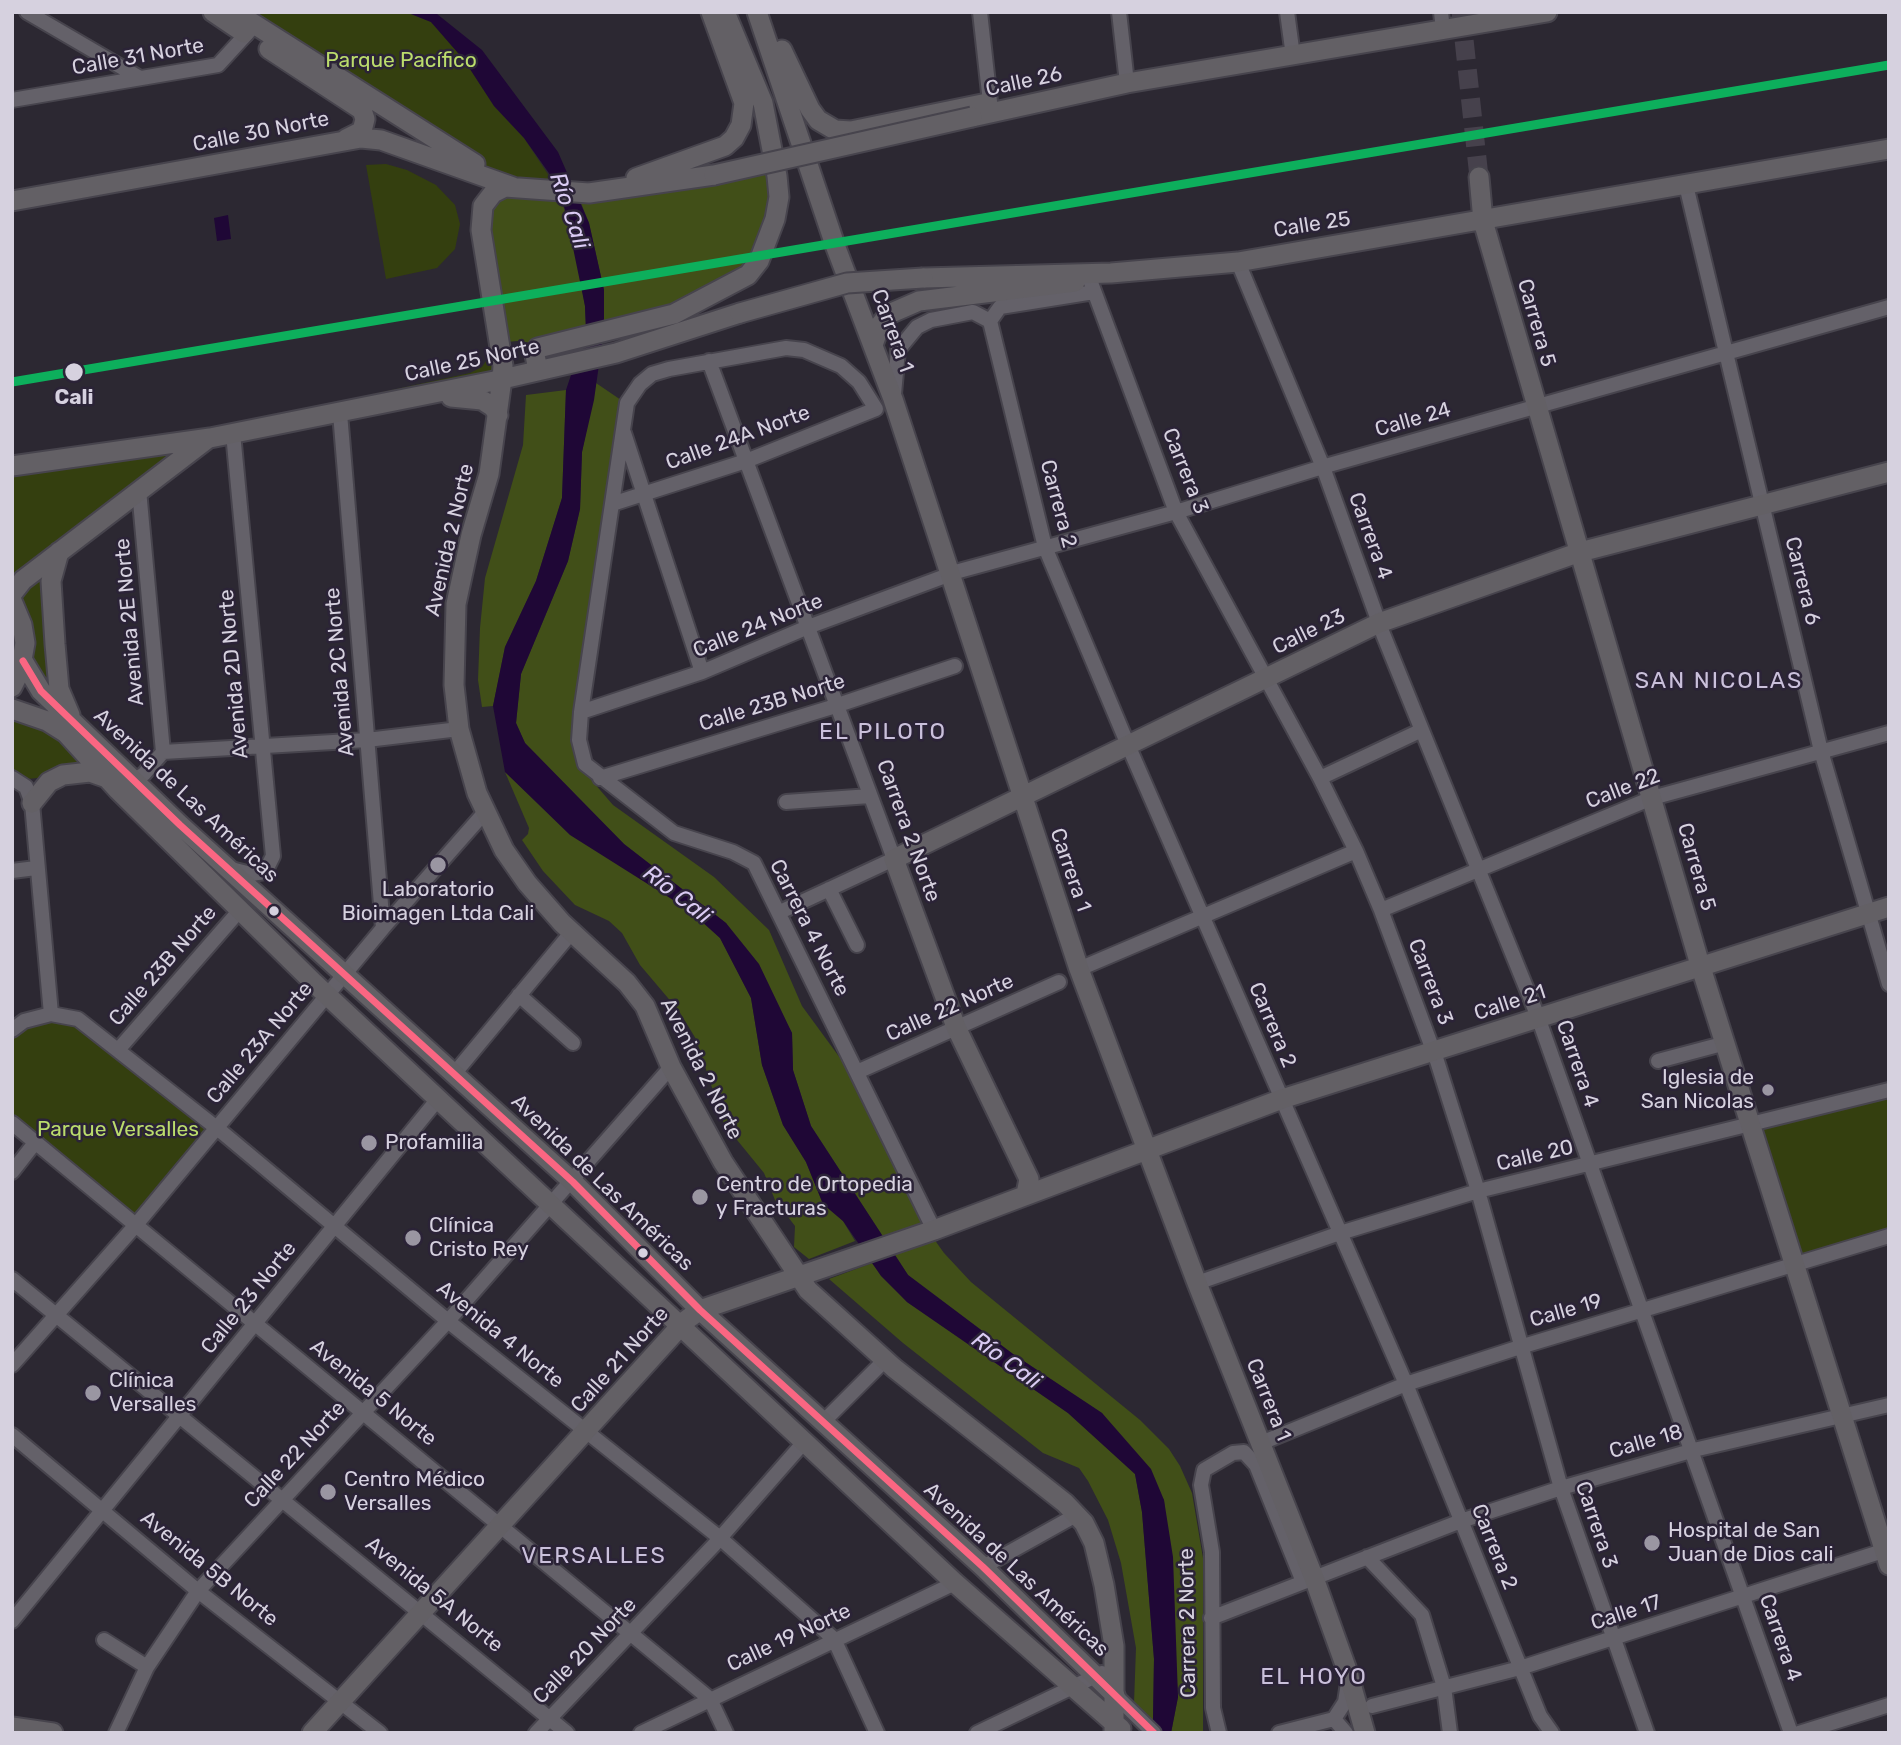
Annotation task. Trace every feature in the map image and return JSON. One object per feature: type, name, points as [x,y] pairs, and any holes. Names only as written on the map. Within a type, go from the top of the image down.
[{"type":"main road","points":[[213,12],[250,29],[506,183]]},
{"type":"main road","points":[[235,12],[250,29],[359,107],[365,119],[362,131],[343,140]]},
{"type":"main road","points":[[614,189],[649,171],[725,146],[738,132],[744,103],[711,12]]},
{"type":"main road","points":[[541,370],[535,355],[538,348],[674,314],[748,275],[760,261],[775,219],[779,197],[777,176],[763,103],[725,12]]},
{"type":"main road","name":"Carrera 1","points":[[757,12],[835,244],[874,342],[885,404],[950,574],[1079,969],[1197,1283],[1261,1443],[1308,1580],[1366,1718],[1379,1733]]},
{"type":"main road","points":[[765,12],[810,109],[818,120],[835,130],[851,131],[990,102],[1126,83]]},
{"type":"main road","name":"Calle 26","points":[[506,183],[538,190],[589,193],[714,174],[1126,83],[1293,56],[1442,21],[1547,12]]},
{"type":"main road","name":"Calle 30 Norte","points":[[12,201],[343,140],[382,140],[506,183]]},
{"type":"main road","name":"Calle 25","points":[[740,313],[847,283],[923,278],[1111,273],[1238,262],[1889,149]]},
{"type":"main road","name":"Carrera 5","points":[[1479,177],[1483,221],[1701,966],[1887,1555]]},
{"type":"main road","name":"Avenida 2 Norte","points":[[506,183],[493,193],[483,206],[481,219],[502,379],[489,474],[471,535],[456,604],[454,685],[459,729],[471,776],[485,813],[504,850],[527,883],[571,933],[626,983],[645,1006],[671,1067],[723,1162],[798,1278],[885,1360],[1078,1514],[1094,1543],[1104,1585],[1115,1666],[1117,1729]]},
{"type":"main road","points":[[874,342],[880,325],[889,314],[919,301],[1092,286],[1111,273]]},
{"type":"main road","name":"Calle 25 Norte","points":[[12,466],[210,438],[426,395],[616,352],[740,313]]},
{"type":"main road","points":[[426,395],[471,396],[488,403],[498,415]]},
{"type":"main road","name":"Calle 25 Norte","points":[[12,594],[23,580],[139,489],[210,438]]},
{"type":"main road","name":"Calle 23","points":[[894,859],[1379,623],[1580,552],[1761,502],[1889,472]]},
{"type":"main road","points":[[59,552],[51,581],[55,644],[59,688],[73,723]]},
{"type":"main road","points":[[12,601],[22,625],[23,662],[12,687]]},
{"type":"main road","name":"Avenida de Las Américas","points":[[23,662],[41,691],[73,723],[573,1182],[700,1310],[982,1567],[1115,1695]]},
{"type":"main road","name":"Avenida de Las Américas","points":[[12,709],[40,718],[66,733],[107,778],[328,995],[955,1583],[1117,1729]]},
{"type":"main road","points":[[32,803],[50,782],[63,775],[90,772],[107,778]]},
{"type":"main road","name":"Carrera 2 Norte","points":[[894,859],[956,1027],[1034,1187]]},
{"type":"main road","name":"Calle 21","points":[[1148,1149],[1282,1099],[1889,907]]},
{"type":"main road","name":"Calle 21 Norte","points":[[312,1733],[680,1326],[700,1310],[934,1230],[1034,1187],[1148,1149]]},
{"type":"main road","points":[[12,1727],[53,1733]]},
{"type":"street","points":[[27,12],[140,78]]},
{"type":"street","points":[[980,12],[990,102]]},
{"type":"street","points":[[1119,12],[1126,83]]},
{"type":"street","points":[[1287,12],[1293,56]]},
{"type":"street","name":"Calle 31 Norte","points":[[12,100],[218,65],[250,29]]},
{"type":"street","name":"Carrera 6","points":[[1686,185],[1724,355],[1821,751],[1866,913],[1889,984]]},
{"type":"street","name":"Carrera 4","points":[[1238,262],[1323,467],[1379,623],[1538,1017],[1791,1733]]},
{"type":"street","points":[[885,404],[898,350],[905,337],[931,320],[973,312],[990,321],[1000,307],[1092,286]]},
{"type":"street","name":"Carrera 3","points":[[1092,286],[1177,512],[1264,679],[1320,778],[1381,910],[1434,1052],[1478,1191],[1561,1488],[1647,1733]]},
{"type":"street","name":"Calle 24","points":[[950,574],[1177,512],[1323,467],[1889,307]]},
{"type":"street","name":"Carrera 2","points":[[990,321],[1045,547],[1128,745],[1406,1384],[1540,1716],[1552,1733]]},
{"type":"street","name":"Carrera 1","points":[[709,361],[769,349],[804,350],[834,362],[885,404]]},
{"type":"street","points":[[702,673],[622,428],[627,403],[640,384],[652,374],[709,361]]},
{"type":"street","name":"Carrera 2 Norte","points":[[709,361],[894,859]]},
{"type":"street","name":"Calle 24A Norte","points":[[612,504],[746,461],[885,404]]},
{"type":"street","name":"Avenida 2C Norte","points":[[340,413],[383,928]]},
{"type":"street","name":"Carrera 4 Norte","points":[[622,428],[581,712],[579,740],[585,764],[674,834],[733,852],[754,863],[934,1230]]},
{"type":"street","name":"Avenida 2D Norte","points":[[230,869],[258,874],[265,872],[272,862],[233,433]]},
{"type":"street","name":"Avenida 2E Norte","points":[[139,489],[163,751]]},
{"type":"street","name":"Calle 24 Norte","points":[[581,712],[702,673],[807,627],[950,574]]},
{"type":"street","name":"Calle 23B Norte","points":[[600,778],[837,706],[955,666]]},
{"type":"street","points":[[135,779],[144,774],[163,751],[262,748],[367,740],[459,729]]},
{"type":"street","points":[[1320,778],[1422,730]]},
{"type":"street","name":"Calle 22","points":[[1381,910],[1652,798],[1889,733]]},
{"type":"street","points":[[12,1030],[37,1016],[51,1014],[32,803],[15,779]]},
{"type":"street","points":[[786,802],[870,796]]},
{"type":"street","name":"Calle 23A Norte","points":[[12,1365],[135,1226],[383,928],[485,813]]},
{"type":"street","points":[[1079,969],[1356,851]]},
{"type":"street","name":"Calle 23","points":[[780,912],[894,859]]},
{"type":"street","points":[[12,871],[36,869]]},
{"type":"street","points":[[829,889],[857,946]]},
{"type":"street","name":"Calle 23B Norte","points":[[118,1050],[240,910]]},
{"type":"street","points":[[454,1074],[571,933]]},
{"type":"street","name":"Calle 22 Norte","points":[[858,1072],[1059,982]]},
{"type":"street","points":[[519,995],[573,1043]]},
{"type":"street","name":"Avenida 4 Norte","points":[[51,1014],[78,1019],[118,1050],[585,1432],[720,1538],[834,1639],[877,1733]]},
{"type":"street","points":[[1658,1061],[1726,1043]]},
{"type":"street","name":"Calle 22 Norte","points":[[116,1733],[147,1667],[198,1591],[449,1321],[671,1067]]},
{"type":"street","name":"Calle 20","points":[[1197,1283],[1340,1233],[1478,1191],[1889,1090]]},
{"type":"street","name":"Calle 23 Norte","points":[[12,1621],[438,1099]]},
{"type":"street","name":"Avenida 5 Norte","points":[[12,1123],[34,1144],[364,1412],[710,1699],[726,1733]]},
{"type":"street","points":[[12,1172],[34,1144]]},
{"type":"street","name":"Calle 19","points":[[1261,1443],[1406,1384],[1889,1236]]},
{"type":"street","name":"Avenida 5A Norte","points":[[12,1279],[55,1317],[283,1498],[567,1733]]},
{"type":"street","points":[[822,1422],[885,1360]]},
{"type":"street","name":"Calle 18","points":[[1212,1618],[1461,1521],[1561,1488],[1692,1450],[1889,1405]]},
{"type":"street","name":"Avenida 5B Norte","points":[[12,1435],[198,1591],[380,1733]]},
{"type":"street","name":"Calle 20 Norte","points":[[536,1733],[720,1538],[805,1441]]},
{"type":"street","name":"Carrera 1","points":[[1204,1470],[1233,1453],[1244,1452],[1256,1465],[1308,1580]]},
{"type":"street","name":"Carrera 2 Norte","points":[[1204,1470],[1201,1485],[1212,1552],[1213,1708],[1219,1733]]},
{"type":"street","points":[[982,1567],[1078,1514]]},
{"type":"street","name":"Calle 17","points":[[1366,1718],[1444,1687],[1520,1668],[1887,1555]]},
{"type":"street","points":[[1367,1557],[1422,1615],[1444,1687],[1450,1733]]},
{"type":"street","name":"Calle 19 Norte","points":[[641,1733],[955,1583]]},
{"type":"street","points":[[104,1640],[147,1667]]},
{"type":"street","points":[[977,1733],[1115,1666]]},
{"type":"street","points":[[1279,1733],[1334,1719],[1345,1702],[1349,1673]]},
{"type":"street","name":"Avenida de Las Américas","points":[[1115,1695],[1154,1733]]},
{"type":"street","points":[[1799,1733],[1889,1705]]},
{"type":"street","points":[[1334,1719],[1346,1733]]},
{"type":"green space","name":"Parque Pacífico","points":[[235,12],[406,12],[431,22],[465,60],[494,106],[524,138],[559,191],[513,187]]},
{"type":"green space","points":[[773,163],[765,250],[726,288],[604,329],[604,290],[589,223],[577,193]]},
{"type":"green space","points":[[386,164],[407,170],[436,185],[455,205],[460,224],[455,249],[437,268],[386,279],[366,165]]},
{"type":"green space","points":[[559,191],[575,247],[585,306],[586,330],[539,344],[517,341],[498,343],[487,199]]},
{"type":"green space","points":[[498,343],[502,379],[210,438],[59,553],[51,581],[73,723],[23,662],[12,687],[12,466],[227,426],[470,373],[482,367]]},
{"type":"green space","points":[[596,383],[621,400],[575,711],[573,747],[581,768],[613,805],[714,877],[769,930],[802,1006],[854,1077],[929,1232],[944,1253],[971,1282],[1140,1420],[1169,1449],[1180,1466],[1192,1493],[1203,1558],[1203,1733],[1171,1733],[1178,1697],[1164,1500],[1102,1413],[1013,1354],[908,1275],[811,1126],[793,1070],[792,1033],[726,923],[624,844],[525,743],[516,723],[521,674],[568,561],[580,509],[582,452]]},
{"type":"green space","points":[[566,390],[562,498],[536,581],[505,647],[493,706],[482,707],[478,680],[485,578],[523,445],[526,395]]},
{"type":"green space","points":[[12,709],[47,721],[90,772],[19,780],[12,778]]},
{"type":"green space","points":[[505,772],[543,807],[689,910],[720,938],[751,998],[762,1065],[783,1125],[806,1162],[823,1204],[843,1221],[855,1241],[809,1259],[794,1247],[795,1226],[775,1200],[764,1173],[724,1124],[696,1039],[679,1011],[640,965],[622,933],[609,921],[575,905],[543,871],[522,840],[528,834],[529,828]]},
{"type":"green space","name":"Parque Versalles","points":[[68,1016],[215,1128],[135,1226],[12,1123],[12,1030]]},
{"type":"green space","points":[[1889,1090],[1889,1236],[1796,1263],[1750,1126]]},
{"type":"green space","points":[[872,1263],[907,1302],[1068,1413],[1135,1474],[1142,1512],[1154,1659],[1153,1720],[1134,1703],[1136,1648],[1121,1563],[1108,1520],[1088,1481],[1079,1468],[1043,1453],[903,1343],[829,1279]]},
{"type":"water","name":"Río Cali","points":[[406,12],[437,14],[482,50],[558,152],[589,223],[604,290],[604,329],[594,400],[582,452],[580,509],[568,561],[521,674],[516,723],[525,743],[624,844],[726,923],[759,964],[792,1033],[793,1070],[811,1126],[908,1275],[1013,1354],[1102,1413],[1151,1469],[1164,1500],[1173,1557],[1178,1697],[1171,1733],[1149,1733],[1153,1720],[1154,1659],[1142,1512],[1135,1474],[1068,1413],[907,1302],[881,1276],[843,1221],[823,1204],[806,1162],[783,1125],[762,1065],[751,998],[720,938],[689,910],[570,835],[505,772],[493,706],[505,647],[536,581],[562,498],[566,390],[586,330],[585,306],[565,209],[551,176],[524,138],[494,106],[464,60],[431,22]]},
{"type":"water","points":[[228,215],[231,239],[217,241],[214,218]]},
{"type":"tunnel","points":[[1461,12],[1479,177]]},
{"type":"transit line","points":[[12,382],[1889,65]]},
{"type":"transit line","points":[[23,661],[41,691],[180,825],[573,1182],[700,1310],[983,1567],[1154,1733]]},
{"type":"place","name":"Cali","points":[[74,372]]},
{"type":"place","name":"Laboratorio Bioimagen Ltda Cali","points":[[438,865]]},
{"type":"place","name":"Iglesia de San Nicolas","points":[[1768,1090]]},
{"type":"place","name":"Profamilia","points":[[369,1143]]},
{"type":"place","name":"Centro de Ortopedia y Fracturas","points":[[700,1197]]},
{"type":"place","name":"Clínica Cristo Rey","points":[[413,1238]]},
{"type":"place","name":"Clínica Versalles","points":[[93,1393]]},
{"type":"place","name":"Centro Médico Versalles","points":[[328,1492]]},
{"type":"place","name":"Hospital de San Juan de Dios cali","points":[[1652,1543]]},
{"type":"district","name":"SAN NICOLAS","points":[[1719,681]]},
{"type":"district","name":"EL PILOTO","points":[[883,732]]},
{"type":"district","name":"VERSALLES","points":[[594,1556]]},
{"type":"district","name":"EL HOYO","points":[[1314,1677]]}]
